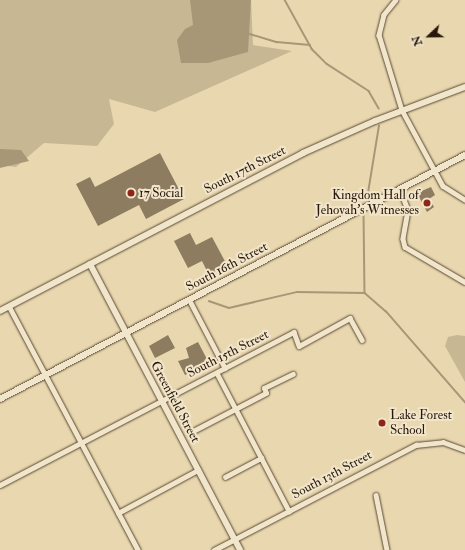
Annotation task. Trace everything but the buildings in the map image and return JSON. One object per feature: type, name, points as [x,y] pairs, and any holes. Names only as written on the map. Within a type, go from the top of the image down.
[{"type":"main road","name":"South 17th Street","points":[[0,310],[291,159],[402,110],[465,87]]},
{"type":"main road","name":"South 16th Street","points":[[0,399],[465,155]]},
{"type":"main road","name":"Greenfield Street","points":[[90,264],[240,550]]},
{"type":"street","points":[[396,0],[384,14],[379,35],[402,110],[443,186],[465,200]]},
{"type":"street","points":[[400,189],[408,210],[403,239],[406,247],[465,282]]},
{"type":"street","points":[[190,299],[225,368]]},
{"type":"street","points":[[9,306],[138,550]]},
{"type":"street","name":"South 15th Street","points":[[0,484],[82,444],[294,332],[299,346],[350,318],[362,340]]},
{"type":"street","points":[[216,373],[289,511]]},
{"type":"street","points":[[195,430],[266,394],[264,388],[293,374]]},
{"type":"street","name":"South 13th Street","points":[[214,550],[416,445],[443,442],[465,450]]},
{"type":"street","points":[[225,477],[261,458]]},
{"type":"street","points":[[118,513],[198,470]]},
{"type":"street","points":[[376,495],[387,550]]},
{"type":"shaded area","points":[[0,0],[251,0],[253,45],[292,51],[155,112],[109,99],[114,124],[97,146],[44,143],[16,167],[0,165]]},
{"type":"shaded area","points":[[190,0],[251,0],[248,52],[208,63],[181,63],[177,40],[185,29],[193,25]]},
{"type":"shaded area","points":[[0,149],[21,150],[29,161],[0,168]]},
{"type":"shaded area","points":[[457,335],[465,336],[465,382],[445,346],[448,337]]},
{"type":"waterway","points":[[285,0],[312,49],[327,64],[369,91],[379,108]]},
{"type":"waterway","points":[[250,34],[277,42],[310,45]]},
{"type":"waterway","points":[[367,199],[379,126]]},
{"type":"waterway","points":[[364,213],[365,293]]},
{"type":"waterway","points":[[209,301],[229,308],[297,292],[365,293],[386,311],[465,402]]},
{"type":"place","name":"17 Social","points":[[131,193]]},
{"type":"place","name":"Kingdom Hall of Jehovah’s Witnesses","points":[[427,203]]},
{"type":"place","name":"Lake Forest School","points":[[382,423]]}]
